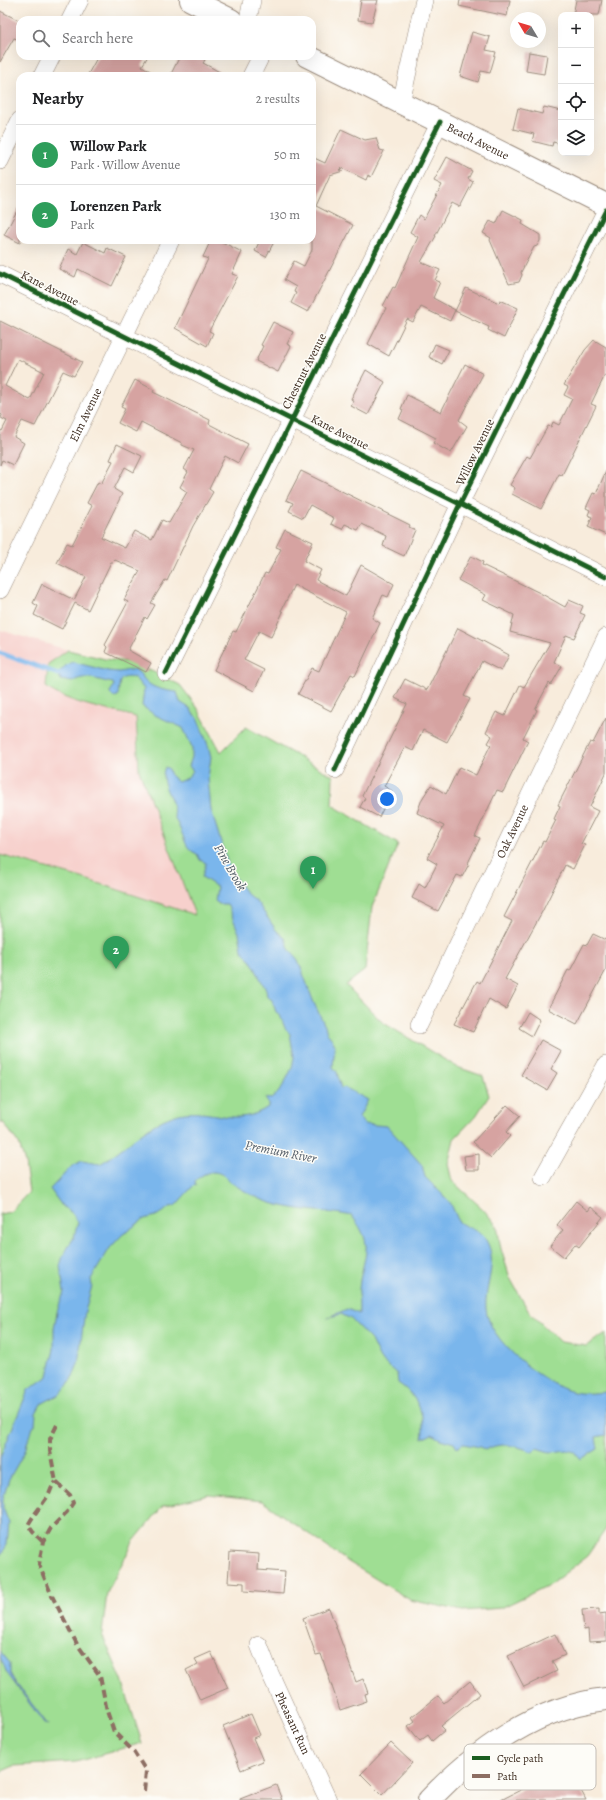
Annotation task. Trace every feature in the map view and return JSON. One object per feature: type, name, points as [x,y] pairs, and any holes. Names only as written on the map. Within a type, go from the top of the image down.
[{"type":"street","points":[[72,16],[80,0]]},
{"type":"street","points":[[191,0],[223,16]]},
{"type":"street","points":[[249,16],[252,0]]},
{"type":"street","points":[[401,103],[424,0]]},
{"type":"street","points":[[44,72],[50,60]]},
{"type":"street","points":[[253,72],[259,60]]},
{"type":"street","name":"Beach Avenue","points":[[315,60],[606,205]]},
{"type":"street","name":"Chestnut Avenue","points":[[166,673],[440,122]]},
{"type":"street","points":[[0,161],[16,128]]},
{"type":"street","name":"Willow Avenue","points":[[335,770],[460,504],[606,210]]},
{"type":"street","name":"Elm Avenue","points":[[0,590],[169,244]]},
{"type":"street","name":"Kane Avenue","points":[[0,274],[606,577]]},
{"type":"street","name":"Oak Avenue","points":[[419,1025],[606,637]]},
{"type":"street","points":[[543,1177],[606,1065]]},
{"type":"street","name":"Pheasant Run","points":[[259,1645],[269,1671],[328,1800]]},
{"type":"street","points":[[494,1744],[533,1721],[561,1708],[606,1699]]},
{"type":"street","points":[[429,1800],[451,1777],[464,1767]]},
{"type":"shaded area","points":[[0,630],[68,650],[48,664],[93,706],[136,717],[139,770],[196,915],[82,878],[0,855]]},
{"type":"green space","points":[[68,650],[105,659],[135,663],[180,685],[197,707],[221,752],[246,727],[333,776],[332,805],[398,844],[372,907],[365,970],[346,985],[382,1022],[457,1067],[483,1076],[489,1096],[476,1116],[454,1139],[448,1164],[452,1181],[483,1209],[497,1226],[501,1249],[510,1278],[529,1312],[561,1342],[586,1346],[606,1333],[606,1529],[587,1556],[551,1584],[501,1608],[463,1611],[410,1600],[347,1561],[262,1501],[209,1495],[163,1506],[133,1542],[107,1593],[102,1634],[122,1680],[142,1743],[76,1762],[14,1766],[0,1772],[0,1214],[10,1212],[29,1192],[25,1163],[19,1144],[3,1122],[0,1122],[0,855],[82,878],[195,915],[139,770],[136,717],[76,702],[55,693],[46,687],[48,664]]},
{"type":"water","name":"Premium River","points":[[73,662],[108,671],[119,672],[135,669],[154,687],[177,692],[180,702],[191,709],[193,714],[197,717],[211,757],[208,778],[211,810],[230,871],[247,894],[257,902],[276,930],[285,938],[289,949],[298,960],[327,1033],[335,1045],[333,1067],[337,1072],[341,1089],[344,1087],[368,1100],[359,1117],[364,1124],[387,1126],[422,1165],[425,1177],[450,1202],[459,1222],[477,1231],[486,1240],[490,1248],[491,1265],[486,1309],[489,1321],[496,1334],[506,1346],[530,1368],[556,1385],[572,1392],[606,1392],[606,1435],[596,1437],[598,1449],[581,1459],[574,1452],[568,1450],[550,1452],[536,1448],[533,1452],[515,1446],[503,1445],[491,1447],[485,1450],[480,1447],[463,1444],[457,1448],[454,1443],[440,1439],[432,1434],[422,1439],[423,1422],[419,1407],[411,1394],[398,1383],[397,1374],[380,1359],[371,1340],[351,1319],[341,1314],[327,1318],[347,1309],[359,1314],[359,1284],[366,1254],[366,1247],[363,1234],[352,1216],[291,1208],[267,1202],[241,1189],[223,1175],[212,1172],[201,1176],[195,1181],[196,1186],[194,1185],[175,1206],[170,1207],[156,1216],[144,1219],[122,1235],[110,1248],[91,1279],[92,1286],[85,1311],[78,1364],[67,1386],[60,1394],[41,1404],[36,1413],[35,1425],[31,1430],[25,1451],[9,1479],[3,1499],[3,1508],[9,1523],[7,1545],[0,1556],[0,1458],[28,1390],[48,1376],[54,1349],[54,1329],[57,1312],[64,1292],[60,1266],[63,1256],[74,1237],[78,1222],[72,1213],[62,1206],[50,1189],[73,1165],[82,1161],[100,1164],[147,1129],[168,1118],[179,1114],[191,1113],[234,1117],[245,1116],[256,1113],[268,1107],[268,1103],[265,1098],[271,1099],[278,1093],[292,1068],[294,1057],[290,1034],[285,1028],[280,1015],[276,1012],[272,1000],[267,996],[266,990],[253,964],[242,950],[239,933],[227,904],[218,904],[215,901],[217,887],[202,877],[206,863],[200,860],[197,854],[188,847],[174,817],[173,805],[165,786],[163,772],[165,767],[169,769],[171,776],[178,782],[187,778],[193,771],[189,766],[192,757],[192,747],[183,728],[155,715],[142,706],[144,689],[135,678],[129,677],[122,679],[120,681],[118,696],[114,697],[110,694],[114,686],[113,683],[92,678],[77,679],[72,682],[61,680],[58,674],[65,666]]},
{"type":"water","points":[[0,1651],[10,1663],[10,1673],[15,1682],[48,1725],[44,1723],[6,1672]]},
{"type":"building","points":[[361,0],[378,0],[372,22],[358,20]]},
{"type":"building","points":[[460,0],[510,0],[507,16],[459,6]]},
{"type":"building","points":[[576,0],[602,0],[599,15],[594,15],[594,12],[574,12]]},
{"type":"building","points":[[0,11],[16,19],[16,39],[14,38],[0,62]]},
{"type":"building","points":[[472,32],[490,37],[486,50],[496,52],[490,73],[481,71],[478,82],[460,76]]},
{"type":"building","points":[[529,52],[547,55],[544,74],[526,71]]},
{"type":"building","points":[[96,60],[146,60],[142,66],[152,72],[89,72]]},
{"type":"building","points":[[178,60],[205,60],[203,63],[220,72],[172,72]]},
{"type":"building","points":[[544,107],[558,110],[558,143],[553,142],[552,146],[532,141],[534,134],[513,129],[518,108],[542,114]]},
{"type":"building","points":[[341,129],[365,140],[376,138],[380,150],[384,151],[371,177],[368,175],[366,180],[342,168],[340,170],[343,171],[330,175],[316,206],[316,159],[325,163]]},
{"type":"building","points":[[447,157],[472,171],[468,179],[473,182],[460,207],[452,203],[421,262],[440,270],[435,280],[440,282],[433,298],[455,310],[450,321],[421,307],[413,322],[407,319],[389,356],[368,344],[386,308],[383,306],[393,287],[395,288],[418,237],[410,232],[419,215],[424,219],[442,185],[434,181]]},
{"type":"building","points":[[316,206],[353,225],[308,312],[291,303],[296,293],[294,292],[296,287],[284,280],[294,261],[304,266],[312,250],[312,244],[316,244]]},
{"type":"building","points":[[503,210],[523,220],[522,224],[540,235],[540,241],[537,246],[534,247],[521,272],[522,275],[519,282],[509,284],[490,240],[491,238],[483,233],[490,221],[496,224]]},
{"type":"building","points":[[16,212],[16,241],[4,235]]},
{"type":"building","points":[[82,244],[87,244],[105,253],[107,248],[126,257],[112,286],[78,269],[75,277],[59,269],[68,249],[77,254]]},
{"type":"building","points":[[209,244],[226,244],[242,252],[232,274],[238,276],[209,331],[213,333],[207,346],[175,328],[208,259],[203,257]]},
{"type":"building","points":[[258,244],[273,244],[266,257],[255,251]]},
{"type":"building","points":[[466,288],[499,303],[500,300],[518,308],[504,338],[488,330],[489,327],[455,311]]},
{"type":"building","points":[[0,321],[82,362],[74,376],[63,371],[35,426],[22,421],[14,437],[24,443],[13,465],[2,460],[0,465],[0,430],[2,431],[7,421],[1,418],[2,415],[0,413]],"holes":[[[18,359],[44,372],[30,400],[5,386]]]},
{"type":"building","points":[[273,322],[293,332],[287,344],[291,346],[278,372],[256,361],[263,346],[261,345]]},
{"type":"building","points":[[594,340],[606,347],[606,373],[591,404],[596,406],[562,475],[559,474],[541,509],[512,494],[515,488],[510,485],[527,456],[530,458],[548,426],[551,427],[553,422],[559,425],[572,399],[564,395],[568,387],[564,385],[585,350]]},
{"type":"building","points":[[435,344],[449,350],[442,364],[429,357]]},
{"type":"building","points":[[465,364],[483,374],[459,420],[467,426],[451,453],[433,443],[436,438],[399,419],[403,410],[401,409],[407,395],[441,412]]},
{"type":"building","points":[[366,370],[385,382],[368,415],[351,406],[354,401],[351,399]]},
{"type":"building","points":[[135,380],[154,390],[153,392],[210,420],[209,424],[248,444],[238,463],[225,456],[209,489],[213,492],[193,526],[167,581],[165,580],[151,603],[155,605],[147,619],[145,617],[128,650],[151,663],[146,672],[105,652],[107,647],[105,645],[128,602],[124,600],[140,571],[115,560],[111,562],[88,610],[75,603],[62,629],[34,615],[38,606],[33,603],[42,584],[74,600],[86,577],[57,563],[67,543],[72,545],[92,506],[87,503],[98,482],[101,484],[113,461],[110,460],[117,444],[142,456],[134,472],[125,467],[114,489],[122,494],[101,537],[125,548],[134,531],[152,540],[162,520],[169,523],[187,492],[180,487],[188,472],[184,469],[194,450],[141,422],[136,432],[118,423],[125,409],[121,407]]},
{"type":"building","points":[[301,471],[410,525],[409,527],[415,530],[404,556],[383,546],[386,536],[362,524],[358,530],[345,524],[342,529],[331,524],[334,518],[310,505],[303,518],[289,511],[293,503],[286,500]]},
{"type":"building","points":[[606,471],[606,535],[588,527],[592,517],[588,515],[590,510],[586,508],[593,493],[596,494]]},
{"type":"building","points":[[285,529],[313,542],[304,561],[321,570],[316,580],[346,596],[361,565],[394,584],[388,597],[383,595],[372,618],[380,623],[355,676],[351,674],[331,711],[298,694],[312,668],[319,671],[346,612],[294,585],[281,611],[283,612],[271,637],[259,631],[244,660],[264,670],[254,691],[214,670],[233,631],[236,632],[265,573],[268,574],[281,549],[276,547]]},
{"type":"building","points":[[471,556],[483,562],[482,565],[540,593],[565,607],[569,600],[583,606],[580,613],[585,615],[574,638],[566,635],[554,662],[562,666],[551,685],[549,683],[535,709],[537,710],[523,738],[528,741],[503,792],[497,790],[475,836],[480,838],[468,863],[469,864],[462,877],[457,875],[438,911],[412,898],[419,884],[425,888],[437,864],[427,858],[444,826],[417,813],[422,799],[431,785],[446,794],[459,767],[476,775],[491,745],[488,743],[492,736],[486,732],[496,712],[505,716],[520,685],[524,687],[550,643],[510,632],[514,615],[483,600],[486,595],[458,580]]},
{"type":"building","points":[[458,628],[509,655],[501,671],[482,661],[464,696],[470,699],[447,742],[423,730],[413,751],[405,747],[384,786],[392,791],[379,817],[360,807],[365,798],[362,796],[407,704],[395,698],[405,679],[427,690]]},
{"type":"building","points":[[606,718],[606,773],[590,807],[598,811],[581,844],[585,845],[573,869],[565,865],[543,910],[505,979],[518,986],[506,1009],[489,999],[473,1032],[454,1024],[477,981],[480,983],[512,921],[504,917],[543,841],[545,842],[556,820],[554,819],[560,806],[558,805],[590,742],[593,743]]},
{"type":"building","points":[[593,934],[606,940],[606,970],[577,1024],[548,1009],[568,970],[570,971],[584,944],[587,945]]},
{"type":"building","points":[[528,1012],[540,1020],[532,1036],[519,1028]]},
{"type":"building","points":[[541,1040],[561,1051],[551,1069],[557,1073],[547,1090],[521,1075]]},
{"type":"building","points":[[507,1105],[520,1116],[506,1132],[510,1136],[491,1158],[473,1142]]},
{"type":"building","points":[[479,1154],[479,1170],[466,1170],[464,1156]]},
{"type":"building","points":[[576,1201],[588,1211],[591,1207],[603,1217],[579,1247],[575,1244],[564,1257],[550,1246],[563,1230],[557,1225]]},
{"type":"building","points":[[230,1552],[259,1554],[258,1570],[285,1572],[283,1594],[244,1591],[244,1583],[228,1582]]},
{"type":"building","points":[[329,1608],[356,1682],[363,1679],[368,1693],[365,1694],[367,1701],[340,1710],[321,1654],[316,1655],[303,1618]]},
{"type":"building","points":[[599,1609],[599,1614],[606,1613],[606,1641],[589,1642],[588,1629],[584,1630],[582,1610]]},
{"type":"building","points":[[555,1634],[565,1655],[552,1661],[557,1671],[524,1687],[508,1656]]},
{"type":"building","points":[[211,1652],[228,1688],[200,1700],[186,1670],[198,1664],[195,1659]]},
{"type":"building","points":[[470,1681],[480,1694],[441,1726],[445,1730],[432,1741],[428,1735],[420,1741],[408,1726],[415,1721],[412,1717],[438,1696],[444,1703]]},
{"type":"building","points":[[251,1714],[260,1735],[253,1738],[263,1761],[241,1770],[223,1726]]},
{"type":"building","points":[[391,1743],[412,1763],[382,1795],[361,1774]]},
{"type":"building","points":[[276,1785],[282,1800],[240,1800],[240,1799]]},
{"type":"building","points":[[521,1790],[581,1790],[586,1800],[501,1800]]},
{"type":"waterway","name":"Pine Brook","points":[[0,653],[58,674],[63,673]]},
{"type":"marked path","points":[[57,1425],[50,1439],[50,1451],[56,1482],[70,1495],[73,1503],[67,1512],[51,1528],[43,1542],[39,1565],[52,1596],[77,1644],[100,1676],[107,1711],[114,1732],[134,1752],[146,1771],[144,1791]]},
{"type":"marked path","points":[[43,1542],[28,1525],[56,1482]]},
{"type":"cycle path","points":[[166,673],[440,122]]},
{"type":"cycle path","points":[[335,770],[460,504],[606,210]]},
{"type":"cycle path","points":[[0,274],[606,577]]},
{"type":"place","name":"Willow Park","points":[[313,889]]},
{"type":"place","name":"Lorenzen Park","points":[[116,969]]}]
